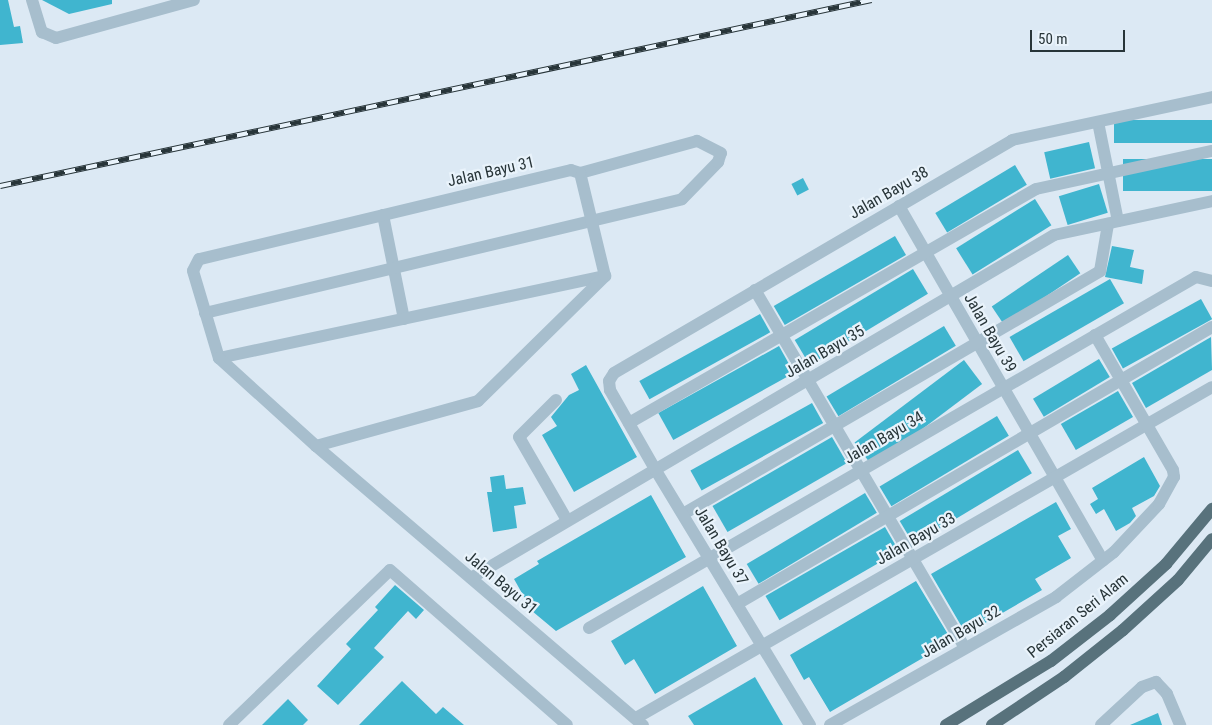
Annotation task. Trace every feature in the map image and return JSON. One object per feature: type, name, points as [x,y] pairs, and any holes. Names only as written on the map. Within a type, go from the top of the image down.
[{"type":"main road","name":"Persiaran Seri Alam","points":[[946,725],[1052,661],[1110,615],[1166,564],[1212,509]]},
{"type":"main road","points":[[992,725],[1123,630],[1178,580],[1212,539]]},
{"type":"street","points":[[32,0],[42,32],[56,38],[194,0]]},
{"type":"street","name":"Jalan Bayu 38","points":[[609,381],[614,373],[1012,140],[1212,97]]},
{"type":"street","points":[[683,514],[1100,272],[1113,222],[1108,174],[1098,122]]},
{"type":"street","name":"Jalan Bayu 31","points":[[592,221],[682,200],[718,162],[721,153],[697,141],[580,173],[571,170],[195,261],[192,271],[219,358],[316,446],[639,722]]},
{"type":"street","points":[[629,423],[1036,189],[1212,151]]},
{"type":"street","points":[[580,173],[605,276]]},
{"type":"street","name":"Jalan Bayu 35","points":[[471,578],[567,520],[951,298],[1054,235],[1212,201]]},
{"type":"street","name":"Jalan Bayu 39","points":[[899,206],[1104,561]]},
{"type":"street","points":[[382,215],[404,319]]},
{"type":"street","points":[[205,313],[592,221]]},
{"type":"street","points":[[219,358],[605,276]]},
{"type":"street","points":[[316,446],[478,401],[605,276]]},
{"type":"street","name":"Jalan Bayu 34","points":[[589,628],[1196,277],[1212,281]]},
{"type":"street","points":[[755,290],[965,648]]},
{"type":"street","points":[[737,604],[1212,327]]},
{"type":"street","points":[[1095,335],[1148,423]]},
{"type":"street","name":"Jalan Bayu 37","points":[[609,381],[629,423],[655,469],[810,725]]},
{"type":"street","name":"Jalan Bayu 33","points":[[639,722],[1054,477],[1212,387]]},
{"type":"street","points":[[556,400],[519,437],[567,520]]},
{"type":"street","name":"Jalan Bayu 32","points":[[830,725],[1056,597],[1104,561],[1160,504],[1174,477],[1148,423]]},
{"type":"street","points":[[229,725],[390,570],[567,725]]},
{"type":"street","points":[[1104,724],[1142,687],[1156,682],[1167,694],[1180,725]]},
{"type":"building","points":[[0,0],[8,0],[14,27],[20,26],[23,43],[0,45]]},
{"type":"building","points":[[42,0],[112,0],[112,4],[69,14]]},
{"type":"building","points":[[1114,120],[1212,120],[1212,143],[1114,143]]},
{"type":"building","points":[[1089,142],[1095,168],[1050,179],[1044,152]]},
{"type":"building","points":[[1123,159],[1212,159],[1212,191],[1123,191]]},
{"type":"building","points":[[1015,165],[1027,185],[947,233],[935,213]]},
{"type":"building","points":[[803,178],[809,190],[797,195],[791,184]]},
{"type":"building","points":[[1099,184],[1108,213],[1068,225],[1059,196]]},
{"type":"building","points":[[1035,199],[1051,225],[973,275],[956,248]]},
{"type":"building","points":[[895,236],[906,255],[785,325],[774,306]]},
{"type":"building","points":[[1112,246],[1134,250],[1130,267],[1144,270],[1142,284],[1105,277]]},
{"type":"building","points":[[1068,255],[1080,273],[1004,325],[992,306]]},
{"type":"building","points":[[913,269],[928,294],[810,365],[795,340]]},
{"type":"building","points":[[1110,279],[1124,303],[1024,361],[1010,337]]},
{"type":"building","points":[[1201,299],[1212,319],[1123,369],[1112,348]]},
{"type":"building","points":[[760,314],[770,332],[649,399],[639,381]]},
{"type":"building","points":[[944,326],[956,346],[838,416],[827,397]]},
{"type":"building","points":[[1211,337],[1212,370],[1146,408],[1132,383]]},
{"type":"building","points":[[779,346],[794,373],[673,440],[658,413]]},
{"type":"building","points":[[1099,359],[1110,377],[1044,417],[1033,399]]},
{"type":"building","points":[[964,360],[982,384],[873,466],[855,442]]},
{"type":"building","points":[[586,365],[637,457],[574,492],[542,435],[557,426],[551,417],[569,395],[579,390],[571,374]]},
{"type":"building","points":[[1118,391],[1133,417],[1076,450],[1061,424]]},
{"type":"building","points":[[812,403],[823,423],[702,491],[690,470]]},
{"type":"building","points":[[997,416],[1009,436],[891,506],[880,487]]},
{"type":"building","points":[[832,437],[847,463],[727,532],[712,506]]},
{"type":"building","points":[[1018,450],[1032,473],[914,544],[900,521]]},
{"type":"building","points":[[1144,457],[1160,486],[1154,496],[1132,508],[1136,516],[1130,523],[1116,531],[1104,509],[1096,514],[1090,504],[1098,499],[1092,488]]},
{"type":"building","points":[[504,475],[506,489],[523,487],[526,504],[514,506],[517,528],[493,532],[487,492],[492,492],[490,477]]},
{"type":"building","points":[[865,493],[877,513],[759,584],[747,564]]},
{"type":"building","points":[[651,495],[686,557],[556,631],[532,611],[514,579],[539,564],[537,561]]},
{"type":"building","points":[[1056,502],[1071,529],[1058,536],[1071,558],[1035,579],[1042,590],[966,634],[931,574]]},
{"type":"building","points":[[885,527],[899,551],[779,620],[765,596]]},
{"type":"building","points":[[916,581],[952,641],[830,712],[809,677],[804,680],[790,655]]},
{"type":"building","points":[[395,585],[424,610],[416,619],[408,611],[374,648],[384,657],[338,705],[317,686],[351,649],[346,644],[378,610],[375,607]]},
{"type":"building","points":[[703,586],[737,646],[655,694],[634,659],[625,665],[611,641]]},
{"type":"building","points":[[755,677],[783,725],[694,725],[688,716]]},
{"type":"building","points":[[402,681],[436,714],[443,707],[464,725],[359,725]]},
{"type":"building","points":[[288,699],[308,720],[303,725],[262,725]]},
{"type":"building","points":[[1158,713],[1162,725],[1130,725]]},
{"type":"railway","points":[[0,186],[871,0]]}]
